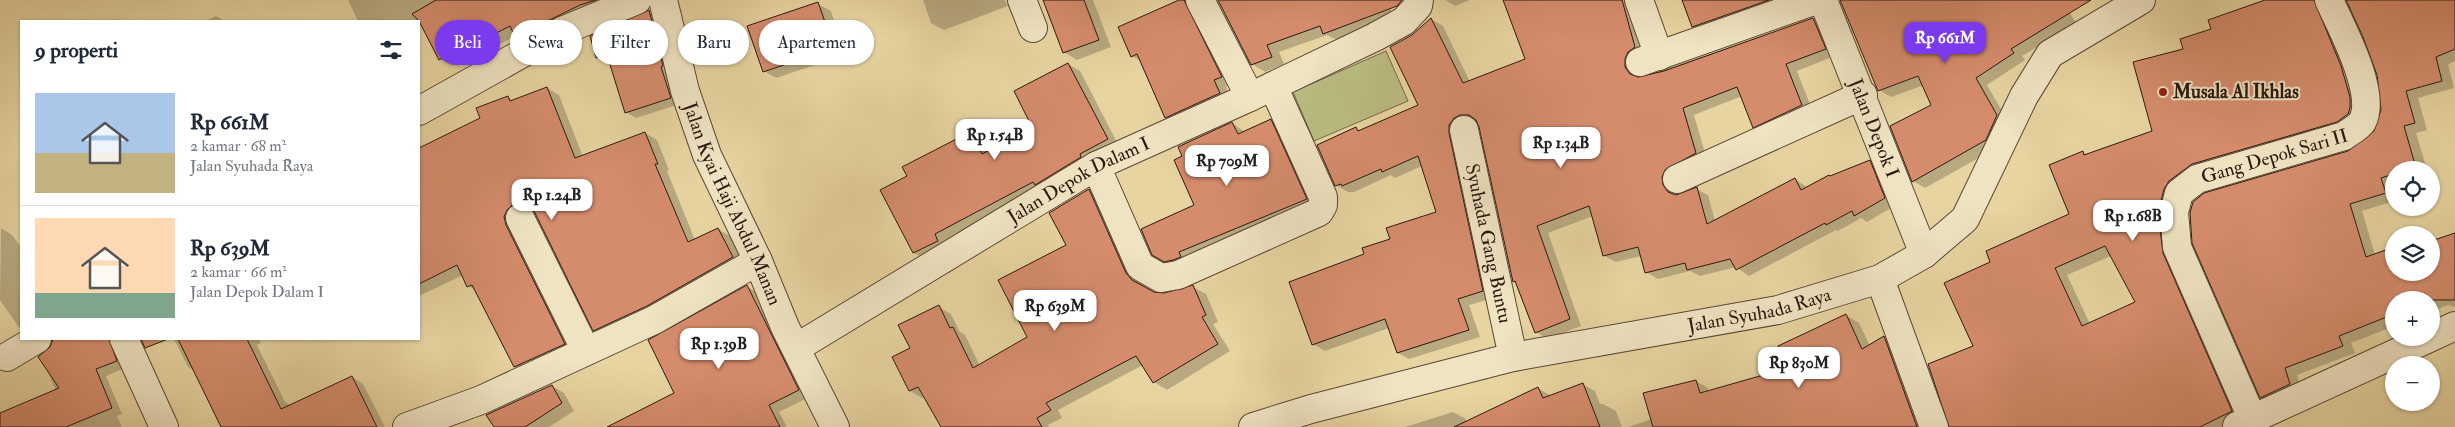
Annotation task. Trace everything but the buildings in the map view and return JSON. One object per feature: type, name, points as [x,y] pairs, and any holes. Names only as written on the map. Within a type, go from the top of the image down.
[{"type":"street","points":[[420,110],[562,31],[637,0]]},
{"type":"street","name":"Jalan Kyai Haji Abdul Manan","points":[[663,0],[685,91],[707,155],[758,261],[796,348],[835,427]]},
{"type":"street","points":[[1022,0],[1033,28]]},
{"type":"street","points":[[1096,166],[1140,266],[1162,278],[1178,275],[1319,212],[1323,205],[1323,197],[1261,91],[1200,0]]},
{"type":"street","name":"Jalan Depok Dalam I","points":[[796,348],[1096,166],[1261,91],[1404,21],[1418,6],[1419,0]]},
{"type":"street","points":[[1639,0],[1649,59],[1816,0]]},
{"type":"street","name":"Jalan Depok I","points":[[1823,0],[1863,95],[1924,254]]},
{"type":"street","name":"Jalan Syuhada Raya","points":[[1252,427],[1311,409],[1513,357],[1778,310],[1880,279],[1924,254],[1965,219],[2024,96],[2050,54],[2140,0]]},
{"type":"street","name":"Gang Depok Sari II","points":[[2244,422],[2177,247],[2174,212],[2178,193],[2197,179],[2344,136],[2362,122],[2367,101],[2358,68],[2329,0]]},
{"type":"street","points":[[1677,179],[1863,95]]},
{"type":"street","name":"Syuhada Gang Buntu","points":[[1464,130],[1513,357]]},
{"type":"street","points":[[520,218],[586,351]]},
{"type":"street","points":[[407,427],[481,400],[654,320],[758,261]]},
{"type":"street","points":[[1880,279],[1934,427]]},
{"type":"street","points":[[2440,333],[2455,326]]},
{"type":"street","points":[[7,357],[35,340]]},
{"type":"street","points":[[124,340],[164,427]]},
{"type":"street","points":[[2244,422],[2410,346]]},
{"type":"green space","points":[[1386,51],[1408,101],[1314,141],[1293,92]]},
{"type":"place","name":"Musala Al Ikhlas","points":[[2163,92]]}]
